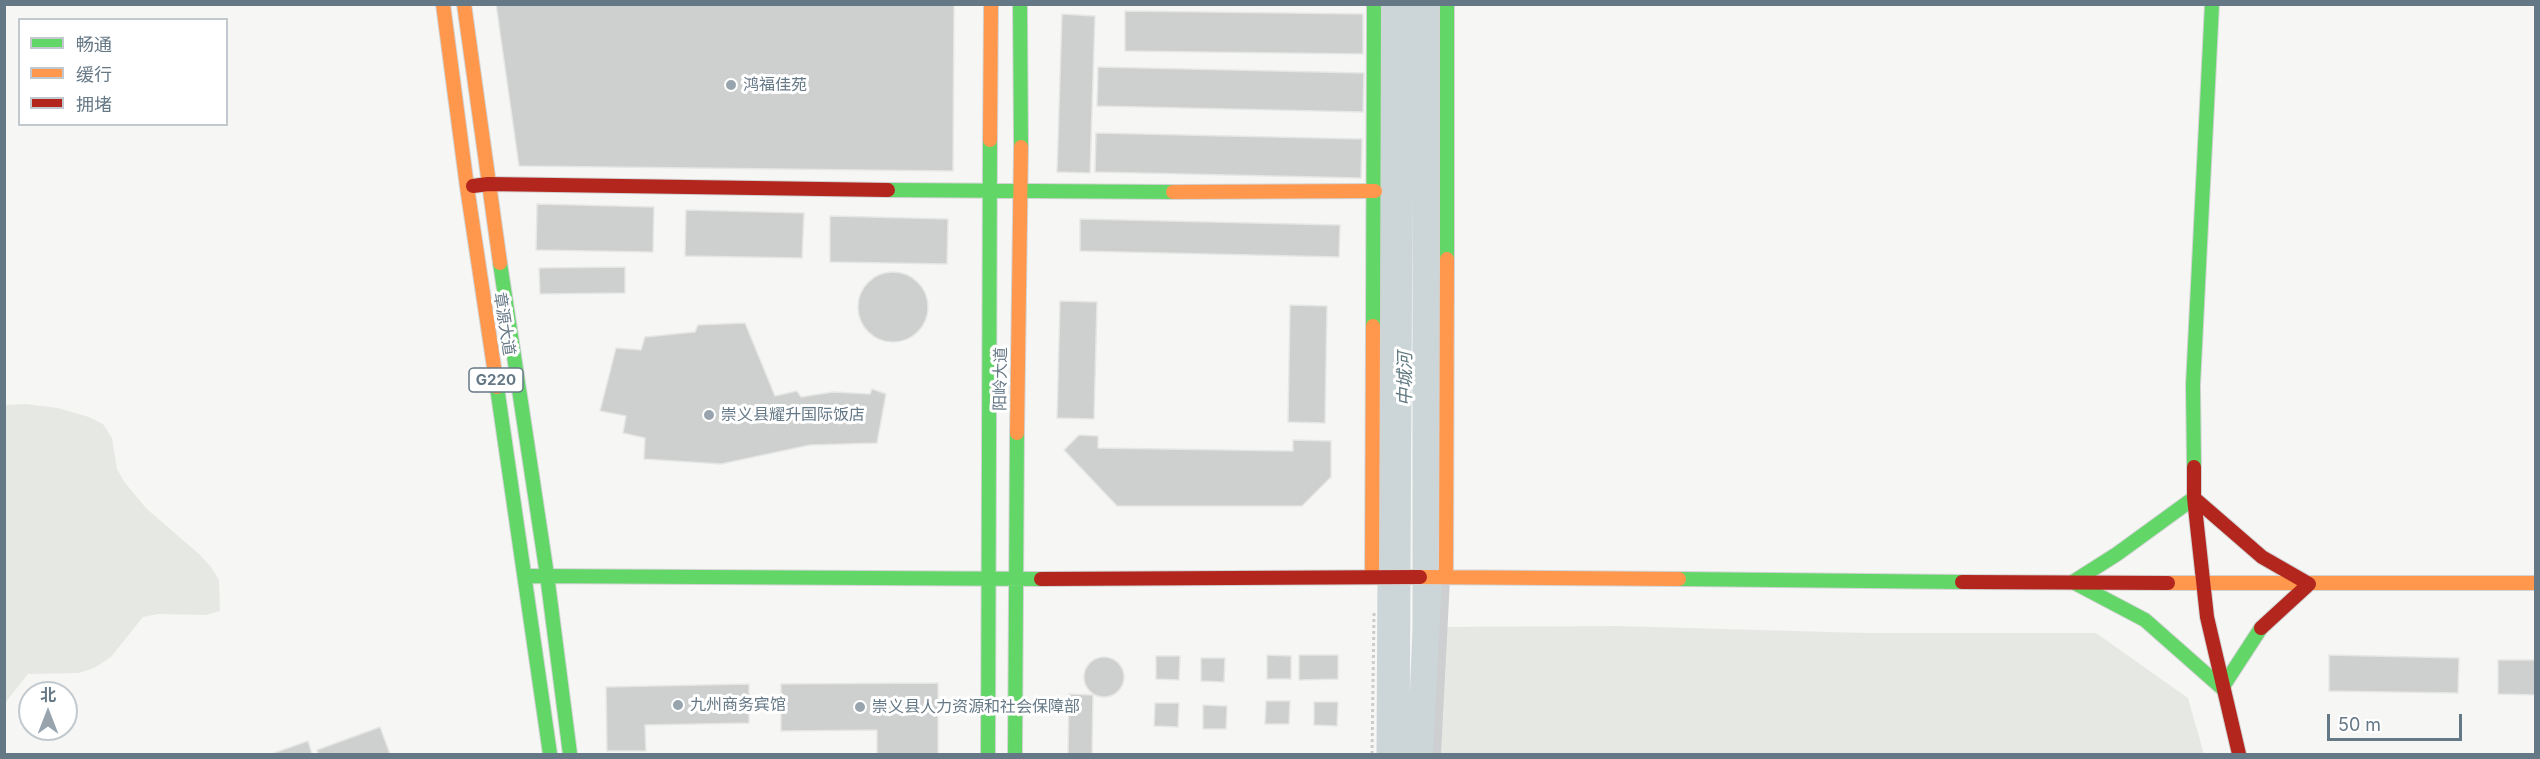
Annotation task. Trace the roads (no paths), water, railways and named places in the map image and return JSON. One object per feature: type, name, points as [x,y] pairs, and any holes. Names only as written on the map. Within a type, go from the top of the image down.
[{"type":"street","name":"章源大道","points":[[443,4],[467,187],[526,576],[550,754]]},
{"type":"street","name":"章源大道","points":[[465,4],[488,184],[547,575],[570,754]]},
{"type":"street","name":"阳岭大道","points":[[988,754],[991,4]]},
{"type":"street","name":"阳岭大道","points":[[1015,754],[1020,4]]},
{"type":"street","points":[[1372,577],[1374,4]]},
{"type":"street","points":[[1446,577],[1447,4]]},
{"type":"street","points":[[2212,4],[2193,385],[2194,498],[2207,617],[2239,754]]},
{"type":"street","points":[[467,187],[488,184],[1019,193],[1375,191]]},
{"type":"street","points":[[2073,582],[2194,498]]},
{"type":"street","points":[[2194,498],[2262,557],[2308,584]]},
{"type":"street","points":[[526,576],[1015,579],[1446,577],[2204,584],[2535,583]]},
{"type":"street","points":[[2073,582],[2145,620],[2222,688]]},
{"type":"street","points":[[2222,688],[2256,632],[2308,584]]},
{"type":"lane","points":[[1437,754],[1446,577]]},
{"type":"waterway","name":"中城河","points":[[1393,754],[1397,4]]},
{"type":"waterway","points":[[1424,754],[1429,629],[1429,4]]},
{"type":"place","name":"鸿福佳苑","points":[[731,85]]},
{"type":"place","name":"崇义县耀升国际饭店","points":[[709,415]]},
{"type":"place","name":"九州商务宾馆","points":[[678,705]]},
{"type":"place","name":"崇义县人力资源和社会保障部","points":[[860,707]]}]
